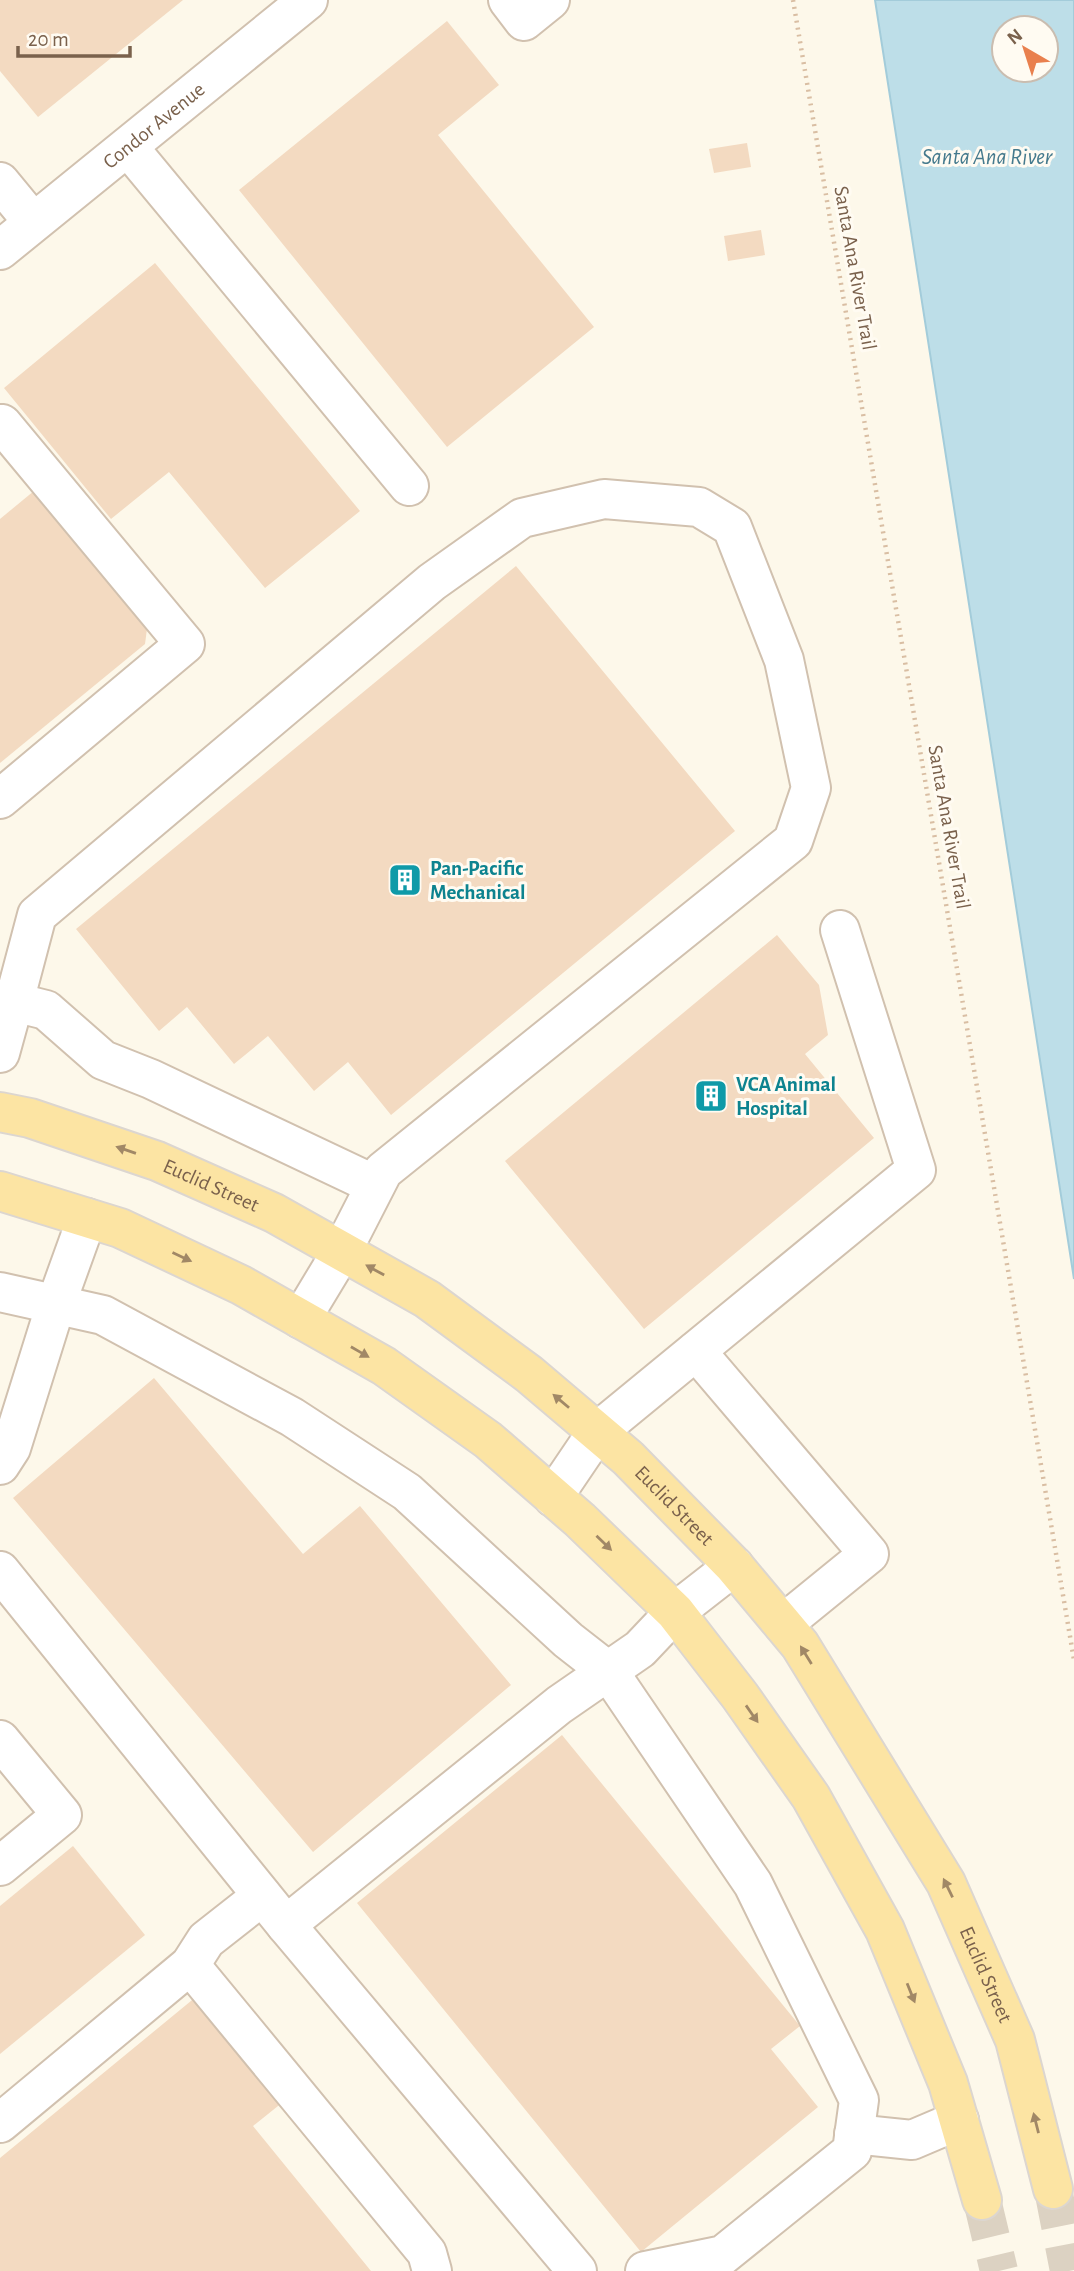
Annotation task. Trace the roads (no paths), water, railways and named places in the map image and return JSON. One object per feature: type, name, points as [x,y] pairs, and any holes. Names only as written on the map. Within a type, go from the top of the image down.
[{"type":"main road","name":"Euclid Street","points":[[0,1112],[30,1118],[158,1161],[274,1213],[426,1299],[530,1374],[628,1458],[734,1566],[800,1645],[946,1883],[1015,2040],[1053,2189]]},
{"type":"main road","points":[[0,1191],[120,1228],[241,1284],[384,1366],[488,1440],[676,1612],[740,1696],[811,1797],[886,1930],[948,2082],[982,2200]]},
{"type":"street","name":"Condor Avenue","points":[[0,250],[308,0]]},
{"type":"street","points":[[508,0],[524,21],[550,0]]},
{"type":"street","points":[[128,147],[409,486]]},
{"type":"street","points":[[0,182],[33,222]]},
{"type":"street","points":[[0,799],[185,644],[1,424]]},
{"type":"street","points":[[0,1052],[37,915],[432,582],[522,518],[604,499],[699,507],[732,527],[784,660],[811,788],[793,841],[383,1171],[342,1251],[301,1318]]},
{"type":"street","points":[[553,1497],[597,1432],[916,1170],[841,930]]},
{"type":"street","points":[[14,1002],[46,1010],[103,1060],[151,1079],[375,1185]]},
{"type":"street","points":[[0,1465],[11,1448],[56,1304],[87,1218]]},
{"type":"street","points":[[0,1292],[103,1315],[292,1417],[407,1492],[568,1640],[609,1672],[753,1884],[859,2100],[852,2151],[723,2256],[645,2271]]},
{"type":"street","points":[[696,1351],[869,1554],[783,1625]]},
{"type":"street","points":[[286,1925],[559,1705],[640,1648],[676,1612],[734,1566]]},
{"type":"street","points":[[0,1571],[262,1896],[578,2271]]},
{"type":"street","points":[[0,1740],[62,1815],[0,1866]]},
{"type":"street","points":[[0,2123],[190,1965],[206,1940],[262,1896]]},
{"type":"street","points":[[190,1965],[427,2253],[432,2271]]},
{"type":"street","points":[[854,2134],[912,2140],[959,2120]]},
{"type":"water","name":"Santa Ana River","points":[[875,0],[1074,0],[1074,1279]]},
{"type":"tunnel","points":[[1053,2189],[1069,2271]]},
{"type":"tunnel","points":[[982,2200],[999,2271]]},
{"type":"place","name":"Pan-Pacific Mechanical","points":[[405,880]]},
{"type":"place","name":"VCA Animal Hospital","points":[[711,1096]]}]
